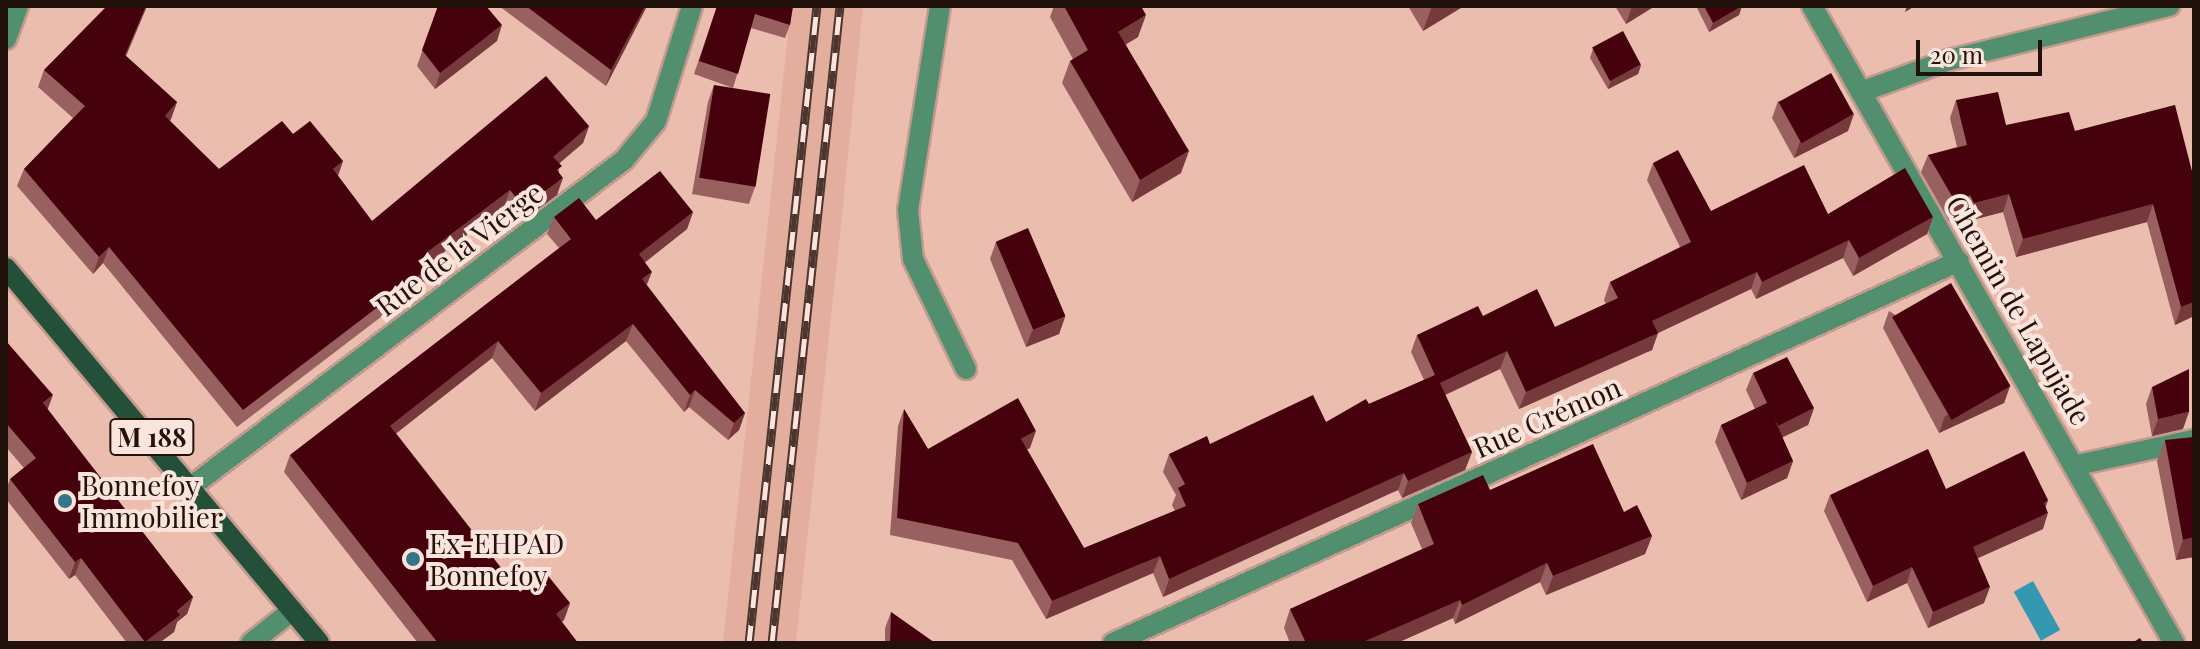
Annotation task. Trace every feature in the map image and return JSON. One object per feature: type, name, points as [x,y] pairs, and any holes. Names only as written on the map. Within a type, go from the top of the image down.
[{"type":"main road","name":"M 188","points":[[6,268],[192,486],[319,643]]},
{"type":"street","points":[[6,39],[18,6]]},
{"type":"street","name":"Rue de la Vierge","points":[[192,486],[624,160],[656,121],[692,6]]},
{"type":"street","points":[[940,6],[908,210],[913,259],[966,369]]},
{"type":"street","name":"Chemin de Lapujade","points":[[1812,6],[2077,465],[2174,643]]},
{"type":"street","points":[[1861,92],[1949,60],[2169,6]]},
{"type":"street","name":"Rue Crémon","points":[[1113,643],[1959,261]]},
{"type":"street","points":[[2077,465],[2194,440]]},
{"type":"street","points":[[251,643],[293,610]]},
{"type":"shaded area","points":[[791,6],[863,6],[842,215],[796,643],[723,643]]},
{"type":"water","points":[[2033,581],[2060,630],[2041,641],[2014,592]]},
{"type":"building","points":[[107,6],[146,6],[125,55],[177,102],[165,116],[219,169],[282,121],[293,134],[310,121],[343,161],[333,169],[372,221],[546,76],[589,126],[553,157],[562,166],[557,170],[563,178],[537,197],[532,190],[518,200],[510,190],[426,253],[434,264],[243,410],[109,247],[99,257],[24,169],[85,106],[44,70]]},
{"type":"building","points":[[438,6],[486,6],[502,25],[440,73],[422,50]]},
{"type":"building","points":[[526,6],[645,6],[611,70]]},
{"type":"building","points":[[717,6],[793,6],[790,25],[755,14],[738,74],[699,61]]},
{"type":"building","points":[[1064,6],[1141,6],[1146,15],[1118,32],[1189,151],[1140,180],[1070,61],[1088,50]]},
{"type":"building","points":[[1704,6],[1742,6],[1713,23]]},
{"type":"building","points":[[1623,31],[1641,65],[1610,81],[1592,47]]},
{"type":"building","points":[[1831,73],[1854,114],[1801,143],[1779,102]]},
{"type":"building","points":[[714,85],[770,94],[756,187],[699,178]]},
{"type":"building","points":[[1998,92],[2006,125],[2069,112],[2075,131],[2175,105],[2194,179],[2194,302],[2181,307],[2153,204],[2023,239],[2009,194],[1974,203],[1970,195],[1956,203],[1928,155],[1967,145],[1956,100]]},
{"type":"building","points":[[1678,150],[1711,211],[1804,165],[1828,214],[1905,168],[1933,217],[1859,258],[1849,240],[1762,282],[1757,272],[1652,321],[1658,333],[1526,392],[1507,351],[1440,383],[1472,452],[1408,481],[1404,473],[1169,579],[1160,556],[1052,601],[1018,543],[897,518],[904,409],[928,449],[1018,398],[1036,431],[1021,439],[1084,548],[1186,506],[1178,488],[1185,484],[1169,454],[1207,436],[1210,444],[1313,395],[1326,422],[1366,399],[1369,404],[1435,375],[1417,335],[1478,306],[1483,316],[1537,289],[1555,327],[1618,298],[1610,282],[1691,242],[1653,163]]},
{"type":"building","points":[[660,171],[693,212],[639,254],[652,272],[642,279],[745,413],[734,423],[695,390],[690,395],[633,324],[541,393],[498,341],[390,426],[520,592],[545,572],[570,603],[556,614],[578,643],[438,643],[290,455],[571,239],[554,217],[579,198],[596,220]]},
{"type":"building","points":[[1028,228],[1066,316],[1033,330],[996,242]]},
{"type":"building","points":[[1951,283],[2010,386],[1952,420],[1892,317]]},
{"type":"building","points":[[6,341],[53,395],[43,403],[193,597],[177,611],[180,615],[145,642],[81,558],[75,562],[10,479],[36,458],[6,423]]},
{"type":"building","points":[[1787,357],[1814,408],[1778,426],[1774,418],[1793,461],[1747,483],[1721,425],[1767,403],[1753,373]]},
{"type":"building","points":[[2189,369],[2189,412],[2158,419],[2152,387]]},
{"type":"building","points":[[2194,437],[2194,537],[2183,540],[2165,440]]},
{"type":"building","points":[[1593,444],[1624,512],[1637,505],[1652,536],[1553,576],[1547,563],[1462,605],[1460,600],[1361,643],[1306,643],[1290,609],[1434,544],[1418,504],[1483,475],[1490,490]]},
{"type":"building","points":[[1928,449],[1946,489],[2024,451],[2048,500],[2044,503],[2048,513],[1973,547],[1990,587],[1933,612],[1912,567],[1873,586],[1830,495]]},
{"type":"building","points":[[891,612],[935,643],[890,643]]},
{"type":"railway","points":[[749,643],[817,6]]},
{"type":"railway","points":[[772,643],[840,6]]},
{"type":"place","name":"Bonnefoy Immobilier","points":[[65,501]]},
{"type":"place","name":"Ex-EHPAD Bonnefoy","points":[[413,559]]}]
